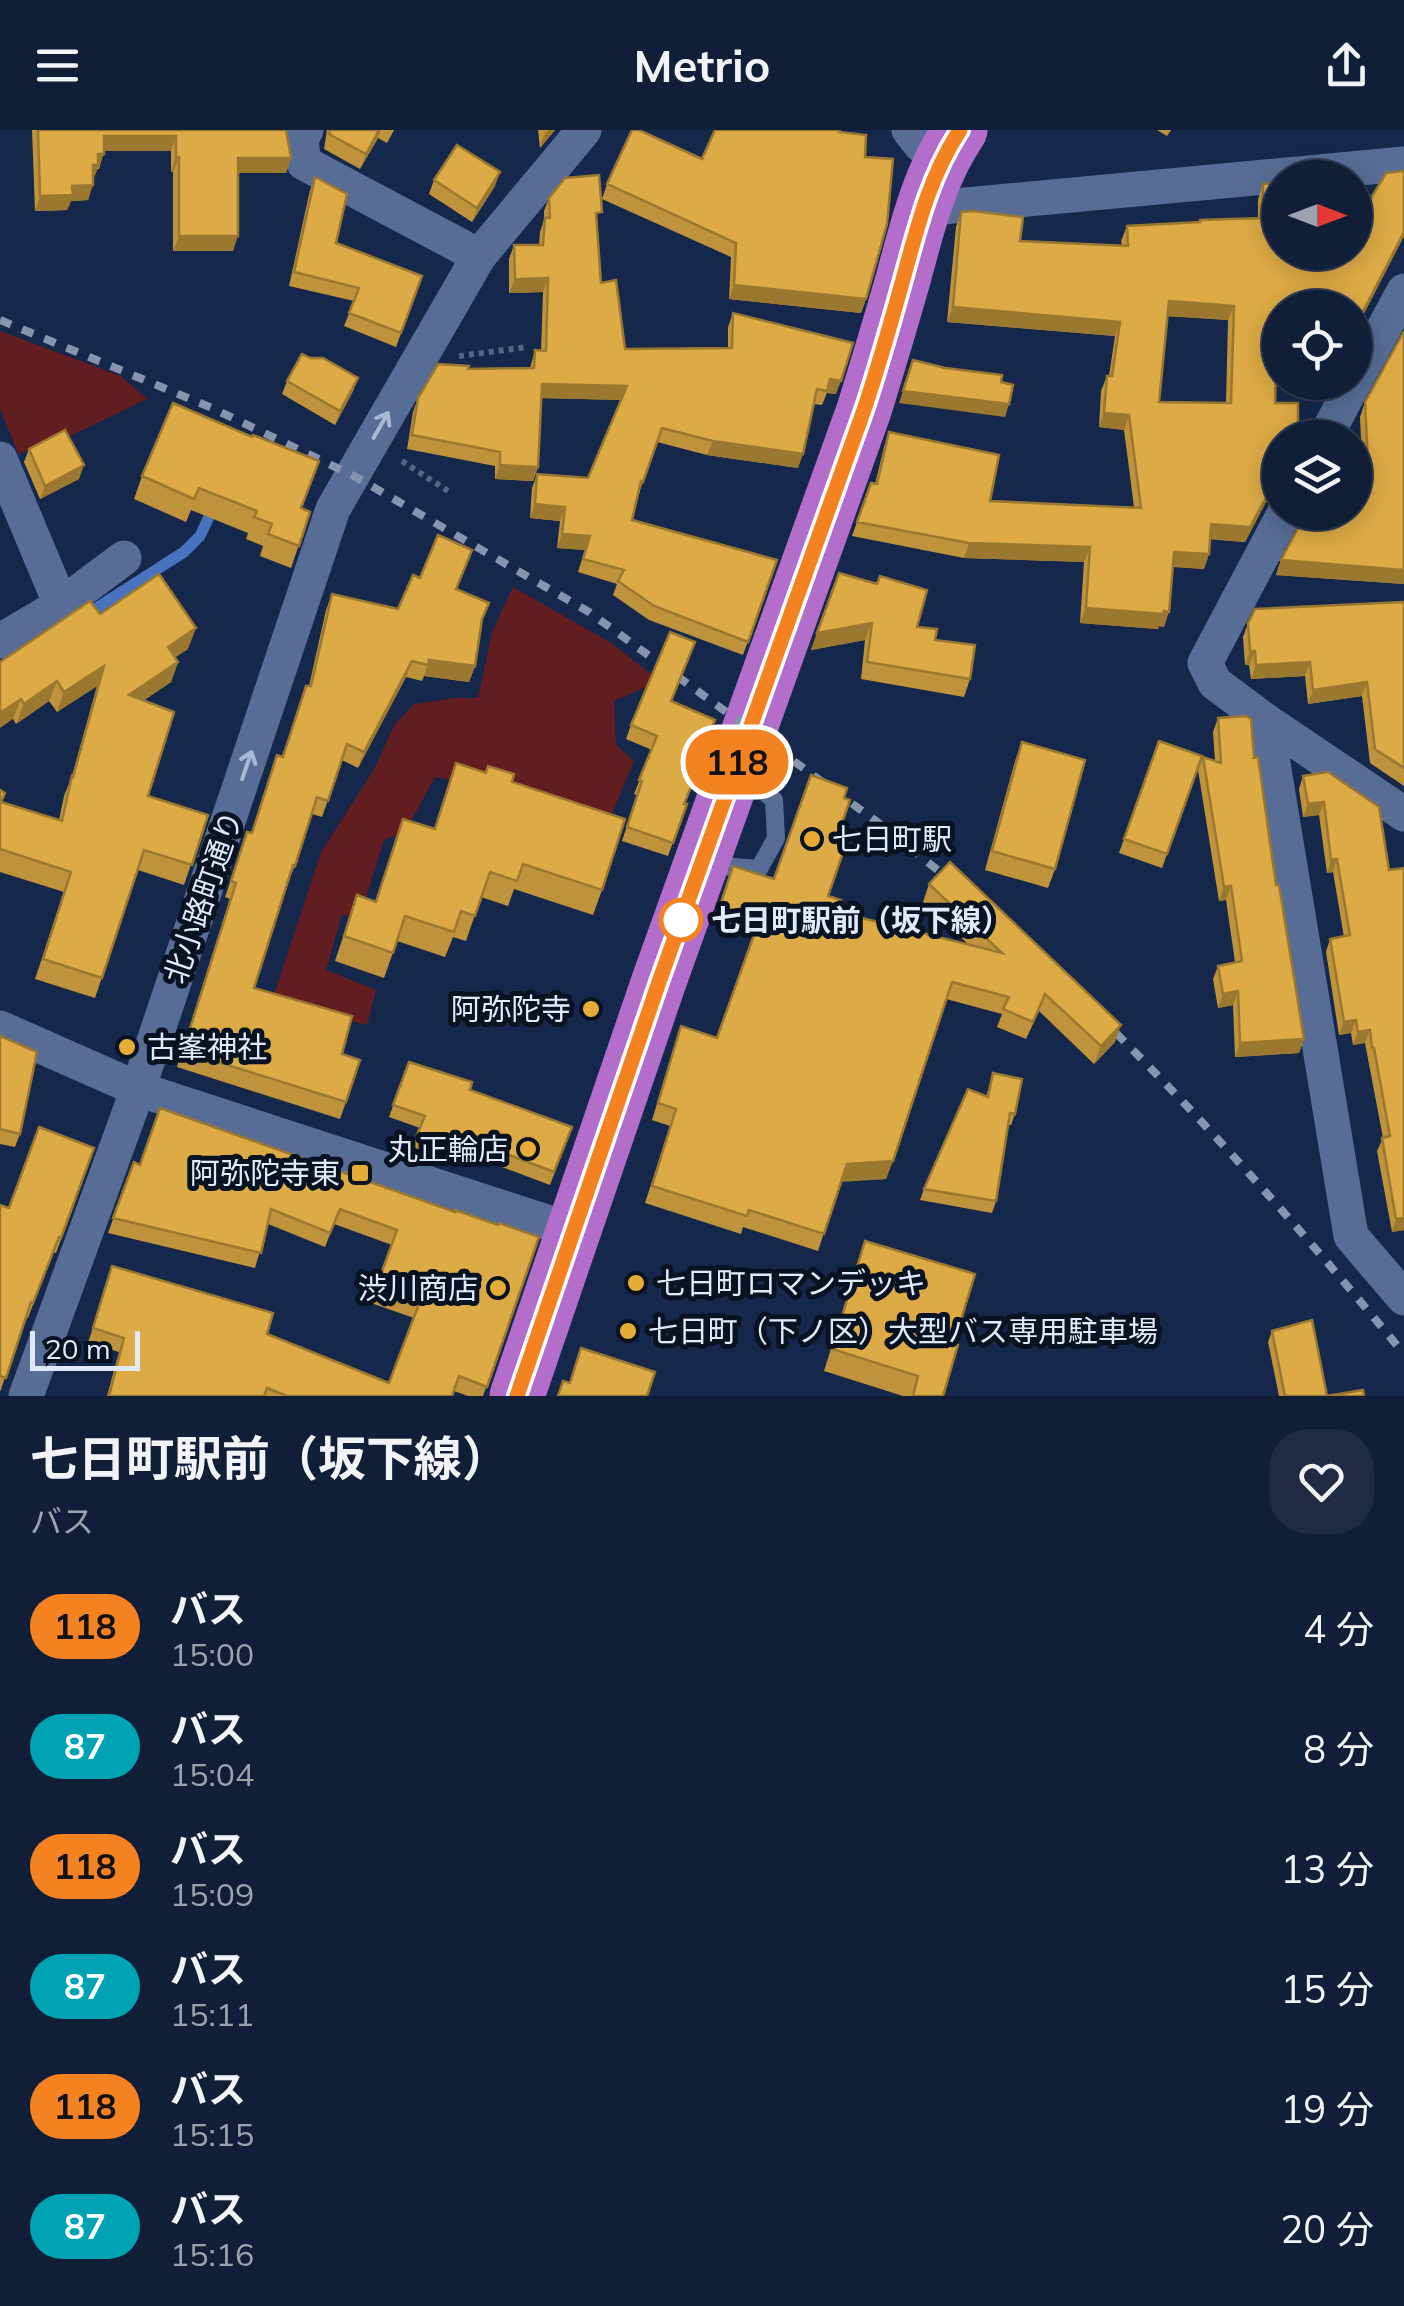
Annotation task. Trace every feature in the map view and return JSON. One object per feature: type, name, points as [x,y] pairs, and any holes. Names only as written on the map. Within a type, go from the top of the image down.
[{"type":"highway","points":[[517,1396],[701,864],[864,410],[933,158]]},
{"type":"street","points":[[306,130],[301,140],[304,163],[480,256]]},
{"type":"street","name":"北小路町通り","points":[[26,1396],[138,1089],[333,510],[480,256],[584,130]]},
{"type":"street","points":[[933,158],[1404,164]]},
{"type":"street","points":[[1372,350],[1404,291]]},
{"type":"street","points":[[0,459],[61,605]]},
{"type":"street","points":[[1275,530],[1205,663],[1215,683],[1404,814]]},
{"type":"street","points":[[0,641],[61,605],[124,558]]},
{"type":"street","points":[[1266,721],[1351,1236],[1404,1298]]},
{"type":"street","points":[[0,1028],[138,1089],[574,1231]]},
{"type":"path","points":[[418,361],[528,347]]},
{"type":"path","points":[[372,441],[448,491]]},
{"type":"shaded area","points":[[0,331],[121,376],[147,399],[66,438],[18,454],[0,408]]},
{"type":"shaded area","points":[[513,587],[611,643],[660,681],[614,701],[616,745],[634,761],[608,823],[492,786],[435,777],[405,832],[384,840],[359,920],[342,914],[326,970],[376,990],[367,1025],[272,1001],[321,852],[375,768],[394,725],[414,704],[478,698],[492,632]]},
{"type":"building","points":[[38,130],[286,130],[291,158],[238,158],[238,236],[179,236],[176,136],[104,136],[104,154],[98,154],[98,165],[93,165],[93,185],[72,186],[73,195],[40,196]]},
{"type":"building","points":[[330,130],[379,130],[366,154],[329,134]]},
{"type":"building","points":[[632,130],[702,159],[715,130],[840,130],[866,135],[865,157],[893,159],[887,224],[866,299],[734,285],[736,243],[607,184]]},
{"type":"building","points":[[457,145],[500,172],[477,208],[434,180]]},
{"type":"building","points":[[1404,171],[1404,232],[1372,294],[1372,290],[1262,290],[1262,400],[1298,403],[1298,420],[1262,420],[1262,505],[1250,527],[1211,524],[1209,554],[1174,552],[1169,612],[1086,608],[1090,547],[969,543],[857,522],[871,483],[877,484],[889,432],[999,455],[990,501],[1141,508],[1129,415],[1104,413],[1107,376],[1112,376],[1120,322],[953,307],[961,212],[1023,217],[1020,241],[1128,246],[1127,226],[1262,218],[1262,270],[1372,270],[1372,196],[1386,173]],"holes":[[[1169,301],[1234,306],[1231,403],[1159,402]]]},
{"type":"building","points":[[599,175],[602,212],[596,213],[601,283],[616,280],[625,349],[732,348],[733,313],[853,343],[841,381],[830,379],[827,391],[817,389],[803,454],[713,441],[662,428],[641,481],[632,520],[777,560],[748,642],[654,606],[618,581],[624,570],[583,559],[590,536],[562,534],[565,507],[535,504],[537,474],[588,478],[627,386],[542,384],[538,467],[500,465],[500,452],[412,435],[418,398],[438,364],[469,366],[468,369],[534,368],[535,350],[546,351],[548,278],[515,279],[514,245],[543,245],[545,218],[550,218],[549,198],[565,178]]},
{"type":"building","points":[[315,177],[347,194],[336,243],[422,276],[401,333],[349,313],[359,288],[294,272]]},
{"type":"building","points":[[1404,331],[1404,570],[1281,560],[1297,530],[1372,530],[1372,420],[1366,420],[1365,402],[1372,400],[1372,389]]},
{"type":"building","points":[[302,354],[323,358],[358,378],[340,411],[287,381]]},
{"type":"building","points":[[913,360],[1002,375],[1001,382],[1013,385],[1009,404],[903,391]]},
{"type":"building","points":[[173,403],[319,461],[301,508],[310,512],[299,546],[268,534],[272,524],[254,517],[257,511],[199,488],[194,499],[142,476]]},
{"type":"building","points":[[65,430],[84,465],[45,486],[29,449]]},
{"type":"building","points":[[438,535],[472,550],[456,589],[489,603],[482,619],[475,666],[412,661],[364,752],[347,744],[328,801],[317,797],[254,988],[352,1016],[342,1054],[360,1060],[346,1102],[183,1051],[236,883],[231,881],[247,832],[252,833],[277,755],[283,757],[306,686],[311,686],[332,594],[398,609],[413,575],[420,578]]},
{"type":"building","points":[[839,573],[877,584],[880,576],[927,590],[917,627],[937,629],[935,640],[975,645],[970,679],[867,662],[872,623],[817,633]]},
{"type":"building","points":[[159,574],[196,628],[168,647],[178,662],[129,695],[174,712],[148,796],[208,815],[192,865],[144,850],[102,978],[43,959],[71,872],[0,849],[0,790],[5,793],[1,802],[62,821],[104,666],[64,692],[57,681],[24,704],[21,699],[0,713],[0,662],[90,601],[100,614]]},
{"type":"building","points":[[1404,602],[1404,768],[1375,749],[1367,682],[1313,690],[1310,662],[1256,665],[1255,651],[1250,651],[1248,623],[1255,609]]},
{"type":"building","points":[[670,632],[695,642],[671,701],[715,720],[695,766],[699,767],[673,843],[627,827],[642,781],[639,780],[657,736],[631,725]]},
{"type":"building","points":[[1218,718],[1251,719],[1254,758],[1258,757],[1304,1039],[1240,1043],[1238,991],[1223,994],[1218,966],[1242,961],[1231,886],[1224,887],[1203,757],[1221,763]]},
{"type":"building","points":[[1159,741],[1202,756],[1167,854],[1124,839]]},
{"type":"building","points":[[1022,742],[1085,760],[1055,869],[992,851]]},
{"type":"building","points":[[456,763],[486,773],[488,766],[514,774],[512,782],[625,819],[602,890],[523,864],[517,881],[490,872],[475,916],[461,911],[454,932],[405,916],[393,953],[344,936],[357,895],[376,902],[403,819],[435,829]]},
{"type":"building","points":[[1328,772],[1379,807],[1389,870],[1404,868],[1404,1218],[1396,1219],[1382,1138],[1390,1136],[1370,1030],[1358,1032],[1356,1020],[1344,1022],[1330,939],[1350,935],[1337,859],[1331,860],[1324,802],[1308,804],[1303,776]]},
{"type":"building","points":[[811,775],[847,788],[844,798],[850,800],[835,843],[845,847],[828,896],[841,900],[838,912],[1002,953],[929,884],[950,862],[1121,1025],[1101,1046],[1045,994],[1033,1022],[1003,1009],[1009,997],[952,982],[893,1161],[847,1164],[824,1234],[749,1210],[747,1216],[652,1186],[676,1109],[658,1103],[681,1026],[717,1038],[760,918],[720,906],[733,866],[774,879]]},
{"type":"building","points":[[0,1036],[37,1052],[20,1134],[0,1129]]},
{"type":"building","points":[[409,1062],[472,1082],[470,1090],[572,1127],[554,1172],[456,1135],[452,1148],[417,1135],[425,1116],[393,1105]]},
{"type":"building","points":[[993,1073],[1022,1079],[1015,1114],[1010,1113],[996,1201],[924,1189],[968,1089],[988,1097]]},
{"type":"building","points":[[160,1108],[455,1212],[539,1237],[487,1387],[459,1376],[452,1396],[287,1396],[267,1388],[264,1396],[109,1396],[124,1338],[93,1328],[112,1266],[273,1313],[267,1334],[389,1383],[419,1304],[376,1288],[397,1230],[340,1209],[330,1233],[271,1209],[261,1253],[113,1218],[134,1162],[140,1165]]},
{"type":"building","points":[[39,1127],[94,1148],[61,1238],[31,1302],[6,1378],[0,1376],[0,1205],[9,1208]]},
{"type":"building","points":[[865,1241],[975,1274],[943,1396],[913,1396],[918,1376],[832,1349]]},
{"type":"building","points":[[1312,1320],[1327,1396],[1285,1396],[1272,1331]]},
{"type":"building","points":[[581,1348],[655,1372],[647,1396],[558,1396],[563,1381],[570,1383]]},
{"type":"building","points":[[1363,1390],[1364,1396],[1327,1396]]},
{"type":"waterway","points":[[84,616],[184,552],[200,536],[215,504]]},
{"type":"railway","points":[[0,320],[212,408],[354,476],[589,612],[876,821],[964,891]]},
{"type":"railway","points":[[1099,1016],[1256,1181],[1404,1354]]},
{"type":"bus line","name":"118","points":[[517,1396],[659,982],[864,410],[926,196],[940,162],[960,130]]},
{"type":"place","name":"七日町駅","points":[[812,839]]},
{"type":"place","name":"七日町駅前（坂下線）","points":[[681,920]]},
{"type":"place","name":"阿弥陀寺","points":[[591,1009]]},
{"type":"place","name":"古峯神社","points":[[127,1047]]},
{"type":"place","name":"丸正輪店","points":[[528,1149]]},
{"type":"place","name":"阿弥陀寺東","points":[[360,1173]]},
{"type":"place","name":"七日町ロマンデッキ","points":[[636,1283]]},
{"type":"place","name":"渋川商店","points":[[498,1288]]},
{"type":"place","name":"七日町（下ノ区）大型バス専用駐車場","points":[[628,1331]]}]
